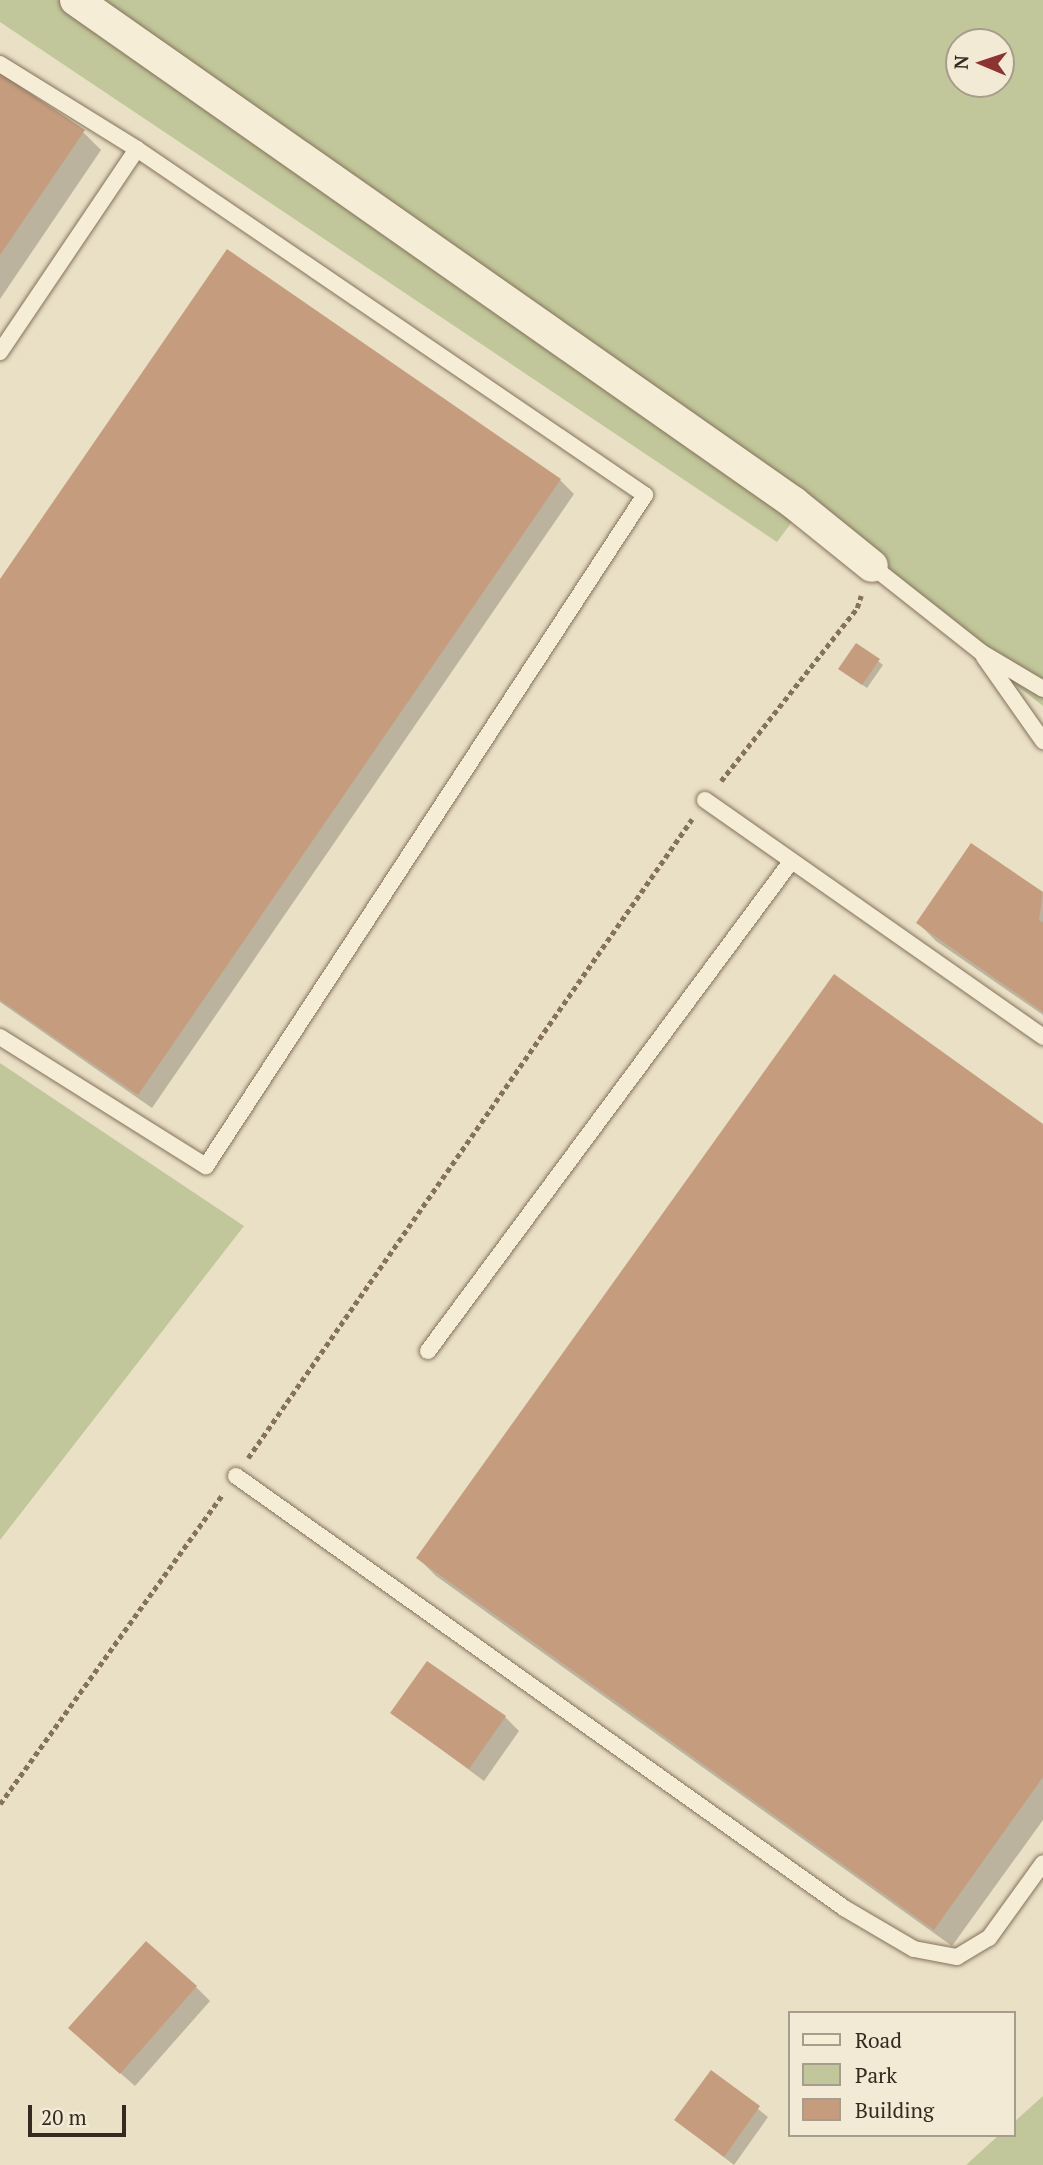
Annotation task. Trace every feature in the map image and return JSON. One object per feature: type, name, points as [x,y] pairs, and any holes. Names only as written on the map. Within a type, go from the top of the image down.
[{"type":"street","points":[[76,0],[772,488],[872,566]]},
{"type":"lane","points":[[0,64],[137,149],[645,495],[206,1166],[0,1037]]},
{"type":"lane","points":[[0,352],[137,149]]},
{"type":"lane","points":[[872,566],[981,652],[1043,689]]},
{"type":"lane","points":[[981,652],[1043,741]]},
{"type":"lane","points":[[705,800],[790,863],[1043,1037]]},
{"type":"lane","points":[[428,1351],[790,863]]},
{"type":"lane","points":[[236,1476],[833,1900],[914,1949],[957,1957],[989,1938],[1043,1863]]},
{"type":"path","points":[[0,1804],[236,1476],[705,800],[857,608],[872,566]]},
{"type":"green space","points":[[0,0],[1043,0],[1043,706],[797,515],[777,542],[0,22]]},
{"type":"green space","points":[[0,1063],[244,1226],[0,1540]]},
{"type":"green space","points":[[1043,2096],[1043,2165],[966,2165],[997,2137],[1015,2137],[1015,2121]]},
{"type":"building","points":[[0,73],[85,130],[0,255]]},
{"type":"building","points":[[227,249],[561,479],[138,1095],[0,1000],[0,579]]},
{"type":"building","points":[[856,643],[880,659],[862,685],[838,669]]},
{"type":"building","points":[[971,843],[1043,892],[1039,920],[1043,923],[1043,1012],[916,923]]},
{"type":"building","points":[[834,974],[1043,1124],[1043,1777],[934,1930],[416,1558]]},
{"type":"building","points":[[427,1661],[506,1716],[469,1769],[390,1713]]},
{"type":"building","points":[[146,1941],[197,1986],[120,2074],[68,2028]]},
{"type":"building","points":[[711,2070],[760,2106],[724,2157],[674,2120]]}]
